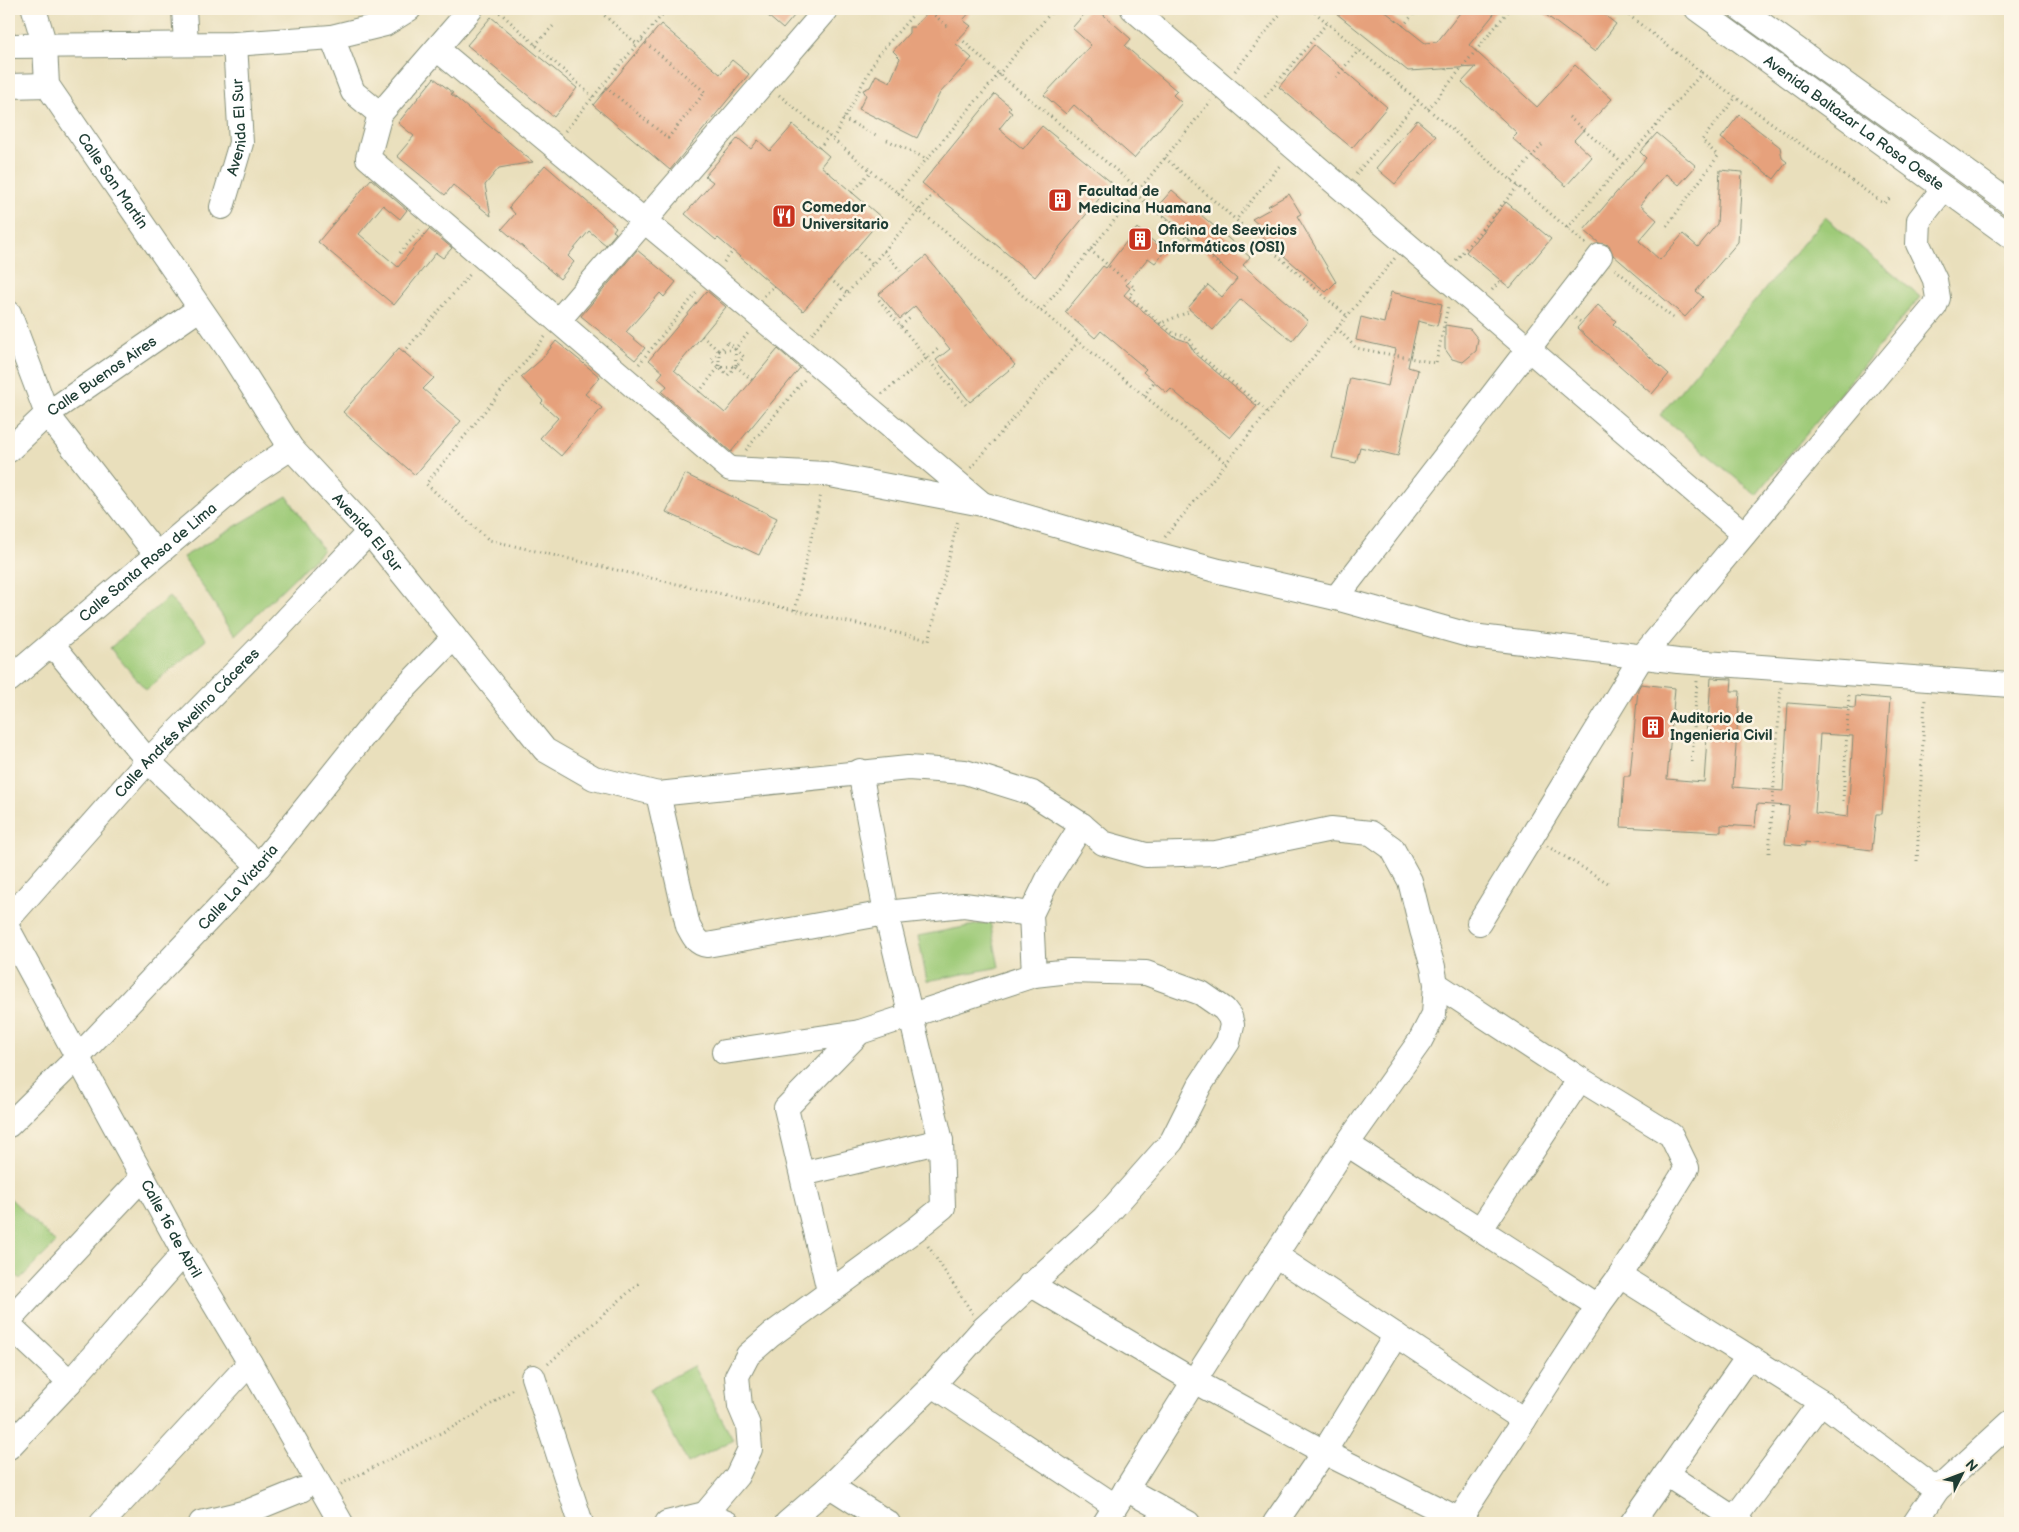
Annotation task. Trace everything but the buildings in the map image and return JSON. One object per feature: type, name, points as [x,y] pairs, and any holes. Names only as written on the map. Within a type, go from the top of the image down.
[{"type":"street","points":[[9,86],[47,85],[45,46],[34,9]]},
{"type":"street","points":[[184,9],[186,44]]},
{"type":"street","points":[[9,46],[235,44],[332,37],[385,24],[409,9]]},
{"type":"street","points":[[471,9],[380,114],[368,158],[730,469],[825,474],[967,496],[1152,553],[1219,571],[1336,598],[1472,636],[1641,658],[2010,685]]},
{"type":"street","points":[[558,321],[827,9]]},
{"type":"street","points":[[1133,9],[1744,534]]},
{"type":"street","name":"Avenida Baltazar La Rosa Oeste","points":[[1697,9],[2010,236]]},
{"type":"street","name":"Avenida Baltazar La Rosa Oeste","points":[[1741,9],[2010,203]]},
{"type":"street","points":[[332,37],[353,92],[380,114]]},
{"type":"street","name":"Avenida El Sur","points":[[222,206],[241,143],[235,44]]},
{"type":"street","points":[[437,49],[868,406],[967,496]]},
{"type":"street","name":"Calle San Martín","points":[[47,85],[199,309]]},
{"type":"street","points":[[1479,923],[1641,658],[1934,306],[1938,298],[1935,280],[1918,244],[1919,220],[1944,188]]},
{"type":"street","points":[[1336,598],[1600,256]]},
{"type":"street","name":"Avenida El Sur","points":[[199,309],[230,353],[291,448],[369,532],[545,750],[594,778],[658,794]]},
{"type":"street","name":"Calle Buenos Aires","points":[[9,450],[47,414],[199,309]]},
{"type":"street","points":[[9,314],[47,414],[156,554]]},
{"type":"street","name":"Calle Santa Rosa de Lima","points":[[9,680],[253,473],[291,448]]},
{"type":"street","name":"Calle Andrés Avelino Cáceres","points":[[9,918],[148,761],[266,642],[369,532]]},
{"type":"street","name":"Calle La Victoria","points":[[9,1125],[77,1058],[259,866],[385,709],[454,637]]},
{"type":"street","points":[[52,644],[148,761],[259,866]]},
{"type":"street","points":[[1032,914],[964,904],[886,913],[707,945],[700,944],[688,926],[658,794],[860,771],[908,768],[965,772],[1032,793],[1082,825],[1104,843],[1146,855],[1216,853],[1331,829],[1371,833],[1392,848],[1410,881],[1436,984],[1434,1014],[1420,1041],[1347,1144],[1115,1506]]},
{"type":"street","points":[[705,1514],[736,1476],[750,1449],[748,1425],[740,1406],[737,1376],[748,1355],[829,1291],[916,1229],[943,1207],[941,1141],[886,913],[860,771]]},
{"type":"street","points":[[1034,975],[1032,914],[1049,877],[1082,825]]},
{"type":"street","name":"Calle 16 de Abril","points":[[9,931],[184,1254],[250,1363],[312,1492],[341,1523]]},
{"type":"street","points":[[724,1052],[860,1032],[1034,975],[1070,971],[1146,973],[1201,993],[1224,1009],[1230,1017],[1232,1025],[1228,1042],[1200,1085],[1172,1141],[1104,1218],[983,1329],[933,1386],[830,1486],[787,1523]]},
{"type":"street","points":[[1030,1284],[1194,1381],[1324,1452],[1461,1522],[1524,1420],[1598,1306],[1620,1276],[1687,1168],[1671,1135],[1580,1079],[1436,984]]},
{"type":"street","points":[[829,1291],[786,1108],[860,1032]]},
{"type":"street","points":[[1480,1230],[1580,1079]]},
{"type":"street","points":[[802,1174],[941,1141]]},
{"type":"street","points":[[1347,1144],[1598,1306]]},
{"type":"street","points":[[9,1320],[143,1177]]},
{"type":"street","points":[[9,1447],[70,1382],[184,1254]]},
{"type":"street","points":[[1275,1255],[1524,1420]]},
{"type":"street","points":[[1620,1276],[1821,1402],[1937,1490]]},
{"type":"street","points":[[9,1325],[70,1382]]},
{"type":"street","points":[[1275,1523],[1324,1452],[1396,1335]]},
{"type":"street","points":[[1632,1523],[1748,1357]]},
{"type":"street","points":[[102,1523],[250,1363]]},
{"type":"street","points":[[533,1377],[581,1523]]},
{"type":"street","points":[[933,1386],[1115,1506],[1188,1523]]},
{"type":"street","points":[[1666,1474],[1738,1521],[1821,1402]]},
{"type":"street","points":[[1915,1523],[1937,1490],[2010,1423]]},
{"type":"street","points":[[830,1486],[888,1523]]},
{"type":"street","points":[[201,1523],[247,1512],[312,1492]]},
{"type":"street","points":[[667,1523],[705,1514],[727,1523]]},
{"type":"path","points":[[496,9],[593,97]]},
{"type":"path","points":[[597,9],[638,45]]},
{"type":"path","points":[[553,145],[667,9]]},
{"type":"path","points":[[819,148],[831,137],[843,119],[878,55],[918,9]]},
{"type":"path","points":[[927,9],[946,26]]},
{"type":"path","points":[[898,193],[1054,9]]},
{"type":"path","points":[[1040,311],[1284,9]]},
{"type":"path","points":[[1310,9],[1674,319]]},
{"type":"path","points":[[1315,13],[1318,9]]},
{"type":"path","points":[[1403,26],[1418,9]]},
{"type":"path","points":[[1428,109],[1510,9]]},
{"type":"path","points":[[1621,9],[1702,73],[1880,202],[1884,203],[1890,198]]},
{"type":"path","points":[[1252,112],[1327,23]]},
{"type":"path","points":[[536,45],[555,24]]},
{"type":"path","points":[[960,38],[999,74],[1139,189]]},
{"type":"path","points":[[604,85],[668,138],[705,92],[642,40]]},
{"type":"path","points":[[1336,77],[1359,50]]},
{"type":"path","points":[[1567,228],[1702,73]]},
{"type":"path","points":[[764,82],[1226,463]]},
{"type":"path","points":[[1667,226],[1718,156],[1702,140],[1736,97]]},
{"type":"path","points":[[1343,189],[1418,101]]},
{"type":"path","points":[[1569,117],[1623,164]]},
{"type":"path","points":[[843,119],[876,135]]},
{"type":"path","points":[[887,140],[927,159]]},
{"type":"path","points":[[1512,180],[1542,146]]},
{"type":"path","points":[[1236,220],[1294,148]]},
{"type":"path","points":[[1165,158],[1253,234]]},
{"type":"path","points":[[852,192],[871,171]]},
{"type":"path","points":[[1337,328],[1356,348],[1436,363],[1448,280],[1518,186]]},
{"type":"path","points":[[799,349],[934,193]]},
{"type":"path","points":[[1136,194],[1222,268]]},
{"type":"path","points":[[400,253],[434,214]]},
{"type":"path","points":[[1262,242],[1346,316]]},
{"type":"path","points":[[1152,553],[1406,244]]},
{"type":"path","points":[[856,249],[873,264]]},
{"type":"path","points":[[1090,250],[1135,288],[1129,296],[1160,324],[1174,334],[1190,340],[1198,354],[1268,412]]},
{"type":"path","points":[[626,380],[733,251]]},
{"type":"path","points":[[884,251],[903,274]]},
{"type":"path","points":[[404,352],[484,258]]},
{"type":"path","points":[[830,279],[847,293]]},
{"type":"path","points":[[879,300],[966,405]]},
{"type":"path","points":[[1160,324],[1191,311]]},
{"type":"path","points":[[901,326],[911,317]]},
{"type":"path","points":[[558,321],[426,484],[490,540],[929,640],[967,496],[1078,342]]},
{"type":"path","points":[[719,351],[735,348],[753,328]]},
{"type":"path","points":[[699,392],[719,368],[719,351],[702,336]]},
{"type":"path","points":[[728,342],[744,357],[728,375],[711,360],[719,351],[728,342]]},
{"type":"path","points":[[735,348],[736,366],[752,380]]},
{"type":"path","points":[[868,406],[938,349]]},
{"type":"path","points":[[730,469],[818,364]]},
{"type":"path","points":[[719,368],[736,366]]},
{"type":"path","points":[[1144,396],[1154,382]]},
{"type":"path","points":[[795,610],[825,474]]},
{"type":"path","points":[[1692,762],[1698,663]]},
{"type":"path","points":[[1769,853],[1782,669]]},
{"type":"path","points":[[1843,800],[1851,674]]},
{"type":"path","points":[[1917,861],[1926,679]]},
{"type":"path","points":[[1532,837],[1608,883]]},
{"type":"path","points":[[916,1229],[983,1329]]},
{"type":"path","points":[[312,1492],[472,1417],[533,1377],[639,1283]]},
{"type":"green space","points":[[1825,217],[1920,297],[1756,495],[1660,415]]},
{"type":"green space","points":[[287,496],[323,550],[235,635],[183,557]]},
{"type":"green space","points":[[169,597],[206,640],[146,690],[110,648]]},
{"type":"green space","points":[[990,922],[999,967],[927,981],[918,936]]},
{"type":"green space","points":[[9,1197],[56,1243],[20,1279],[9,1268]]},
{"type":"green space","points":[[693,1366],[733,1440],[688,1463],[649,1390]]},
{"type":"place","name":"Facultad de Medicina Huamana","points":[[1060,200]]},
{"type":"place","name":"Comedor Universitario","points":[[784,216]]},
{"type":"place","name":"Oficina de Seevicios Informáticos (OSI)","points":[[1140,239]]},
{"type":"place","name":"Auditorio de Ingenieria Civil","points":[[1653,727]]}]
